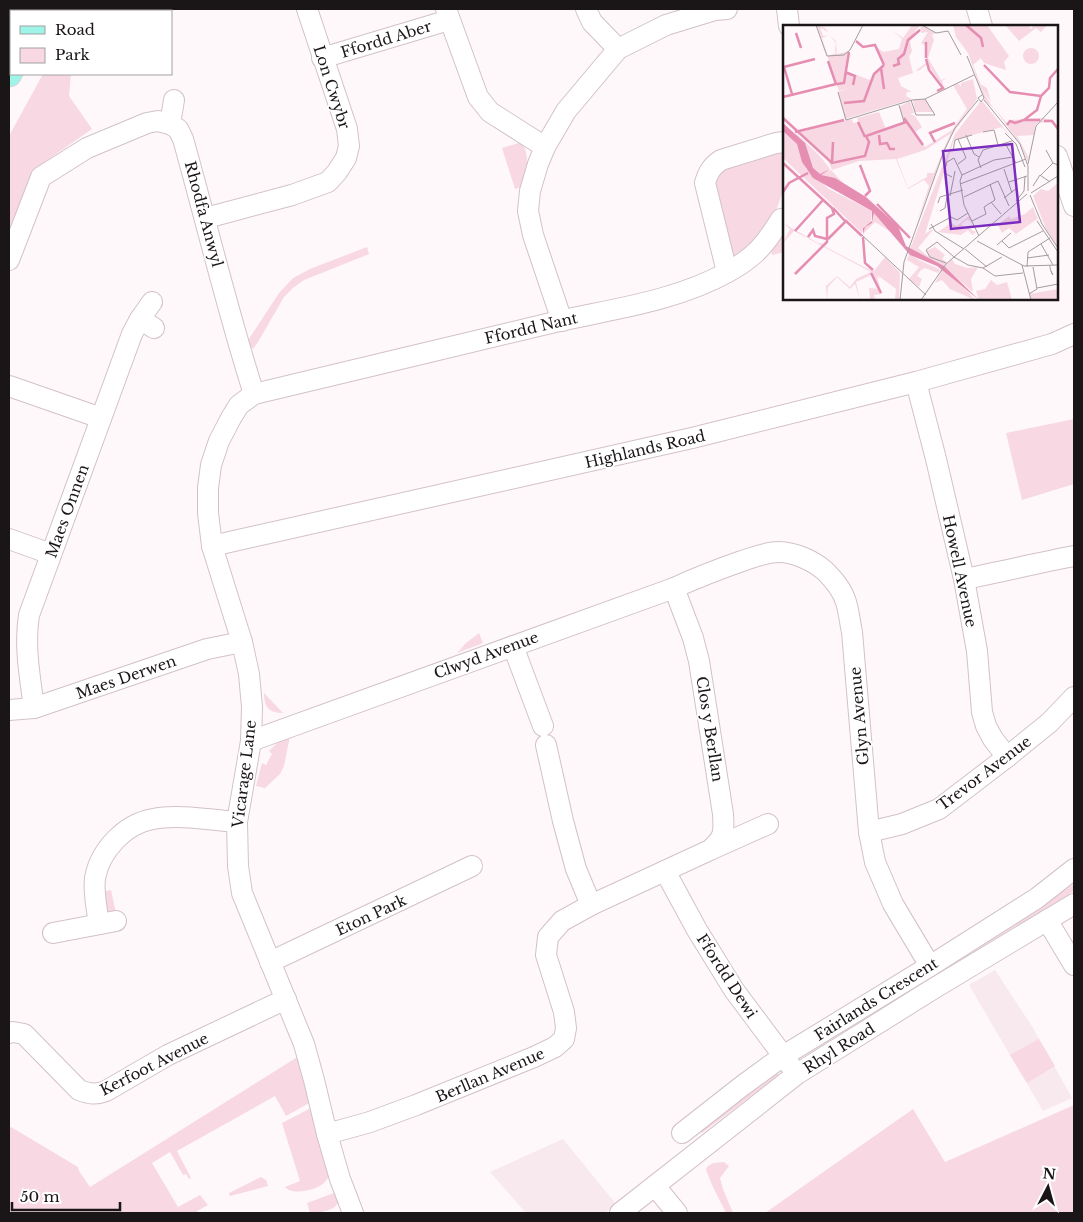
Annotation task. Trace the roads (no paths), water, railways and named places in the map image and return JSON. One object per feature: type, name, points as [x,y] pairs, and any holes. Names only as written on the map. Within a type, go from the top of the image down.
[{"type":"street","name":"Lon Cwybr","points":[[206,218],[292,195],[328,182],[346,158],[349,146],[347,129],[307,9]]},
{"type":"street","points":[[586,9],[592,22],[618,49]]},
{"type":"street","points":[[562,321],[533,235],[528,211],[530,191],[538,164],[546,147],[566,111],[618,49],[666,25],[719,9]]},
{"type":"street","points":[[787,9],[789,25]]},
{"type":"street","points":[[977,9],[982,25]]},
{"type":"street","name":"Ffordd Aber","points":[[322,58],[448,14]]},
{"type":"street","points":[[448,14],[478,97],[490,112],[546,147]]},
{"type":"street","points":[[9,260],[41,177],[87,148],[147,123],[158,121],[170,124],[174,100]]},
{"type":"street","name":"Rhodfa Anwyl","points":[[170,124],[178,129],[183,139],[206,218],[239,347],[254,394]]},
{"type":"street","points":[[727,272],[705,183],[707,174],[721,160],[783,142]]},
{"type":"street","points":[[1058,159],[1074,205],[1058,208]]},
{"type":"street","name":"Ffordd Nant","points":[[254,394],[690,290],[727,272],[758,252],[771,236],[783,216]]},
{"type":"street","name":"Maes Onnen","points":[[34,708],[27,647],[29,615],[132,334],[147,324],[152,302]]},
{"type":"street","name":"Highlands Road","points":[[212,546],[692,438],[916,382],[1052,344],[1074,334]]},
{"type":"street","name":"Howell Avenue","points":[[916,382],[964,579],[977,651],[982,712],[986,726],[993,739],[1007,757]]},
{"type":"street","points":[[9,386],[101,418]]},
{"type":"street","name":"Vicarage Lane","points":[[254,394],[239,405],[219,441],[211,465],[208,488],[212,546],[242,642],[249,674],[252,707],[251,740],[237,822],[238,866],[242,893],[304,1044],[340,1179],[353,1213]]},
{"type":"street","points":[[9,539],[51,554]]},
{"type":"street","name":"Glyn Avenue","points":[[721,568],[767,553],[781,552],[800,556],[818,564],[833,578],[840,589],[846,602],[852,632],[869,832],[875,862],[890,895],[930,966]]},
{"type":"street","points":[[964,579],[1074,556]]},
{"type":"street","name":"Clwyd Avenue","points":[[251,740],[674,588],[721,568]]},
{"type":"street","name":"Clos y Berllan","points":[[674,588],[693,638],[699,662],[723,814],[724,830],[720,842],[701,854]]},
{"type":"street","name":"Maes Derwen","points":[[9,710],[34,708],[207,649],[242,642]]},
{"type":"street","points":[[513,646],[544,736],[576,869],[592,905]]},
{"type":"street","name":"Trevor Avenue","points":[[869,832],[902,824],[939,809],[1049,723],[1070,710]]},
{"type":"street","points":[[53,933],[107,922],[95,896],[95,879],[101,859],[115,840],[134,825],[152,819],[176,817],[237,822]]},
{"type":"street","name":"Berllan Avenue","points":[[327,1134],[370,1122],[416,1105],[555,1047],[564,1039],[566,1028],[564,1012],[546,955],[548,937],[562,921],[592,905],[768,824]]},
{"type":"street","name":"Eton Park","points":[[270,962],[472,866]]},
{"type":"street","name":"Fairlands Crescent","points":[[682,1133],[783,1056],[1037,898],[1074,869]]},
{"type":"street","name":"Ffordd Dewi","points":[[666,871],[697,930],[734,990],[797,1074]]},
{"type":"street","name":"Rhyl Road","points":[[620,1213],[797,1074],[1074,904]]},
{"type":"street","points":[[1047,920],[1074,965]]},
{"type":"street","name":"Kerfoot Avenue","points":[[9,1033],[24,1034],[79,1090],[88,1094],[97,1094],[106,1091],[168,1054],[286,999]]},
{"type":"street","points":[[656,1186],[677,1213]]}]
